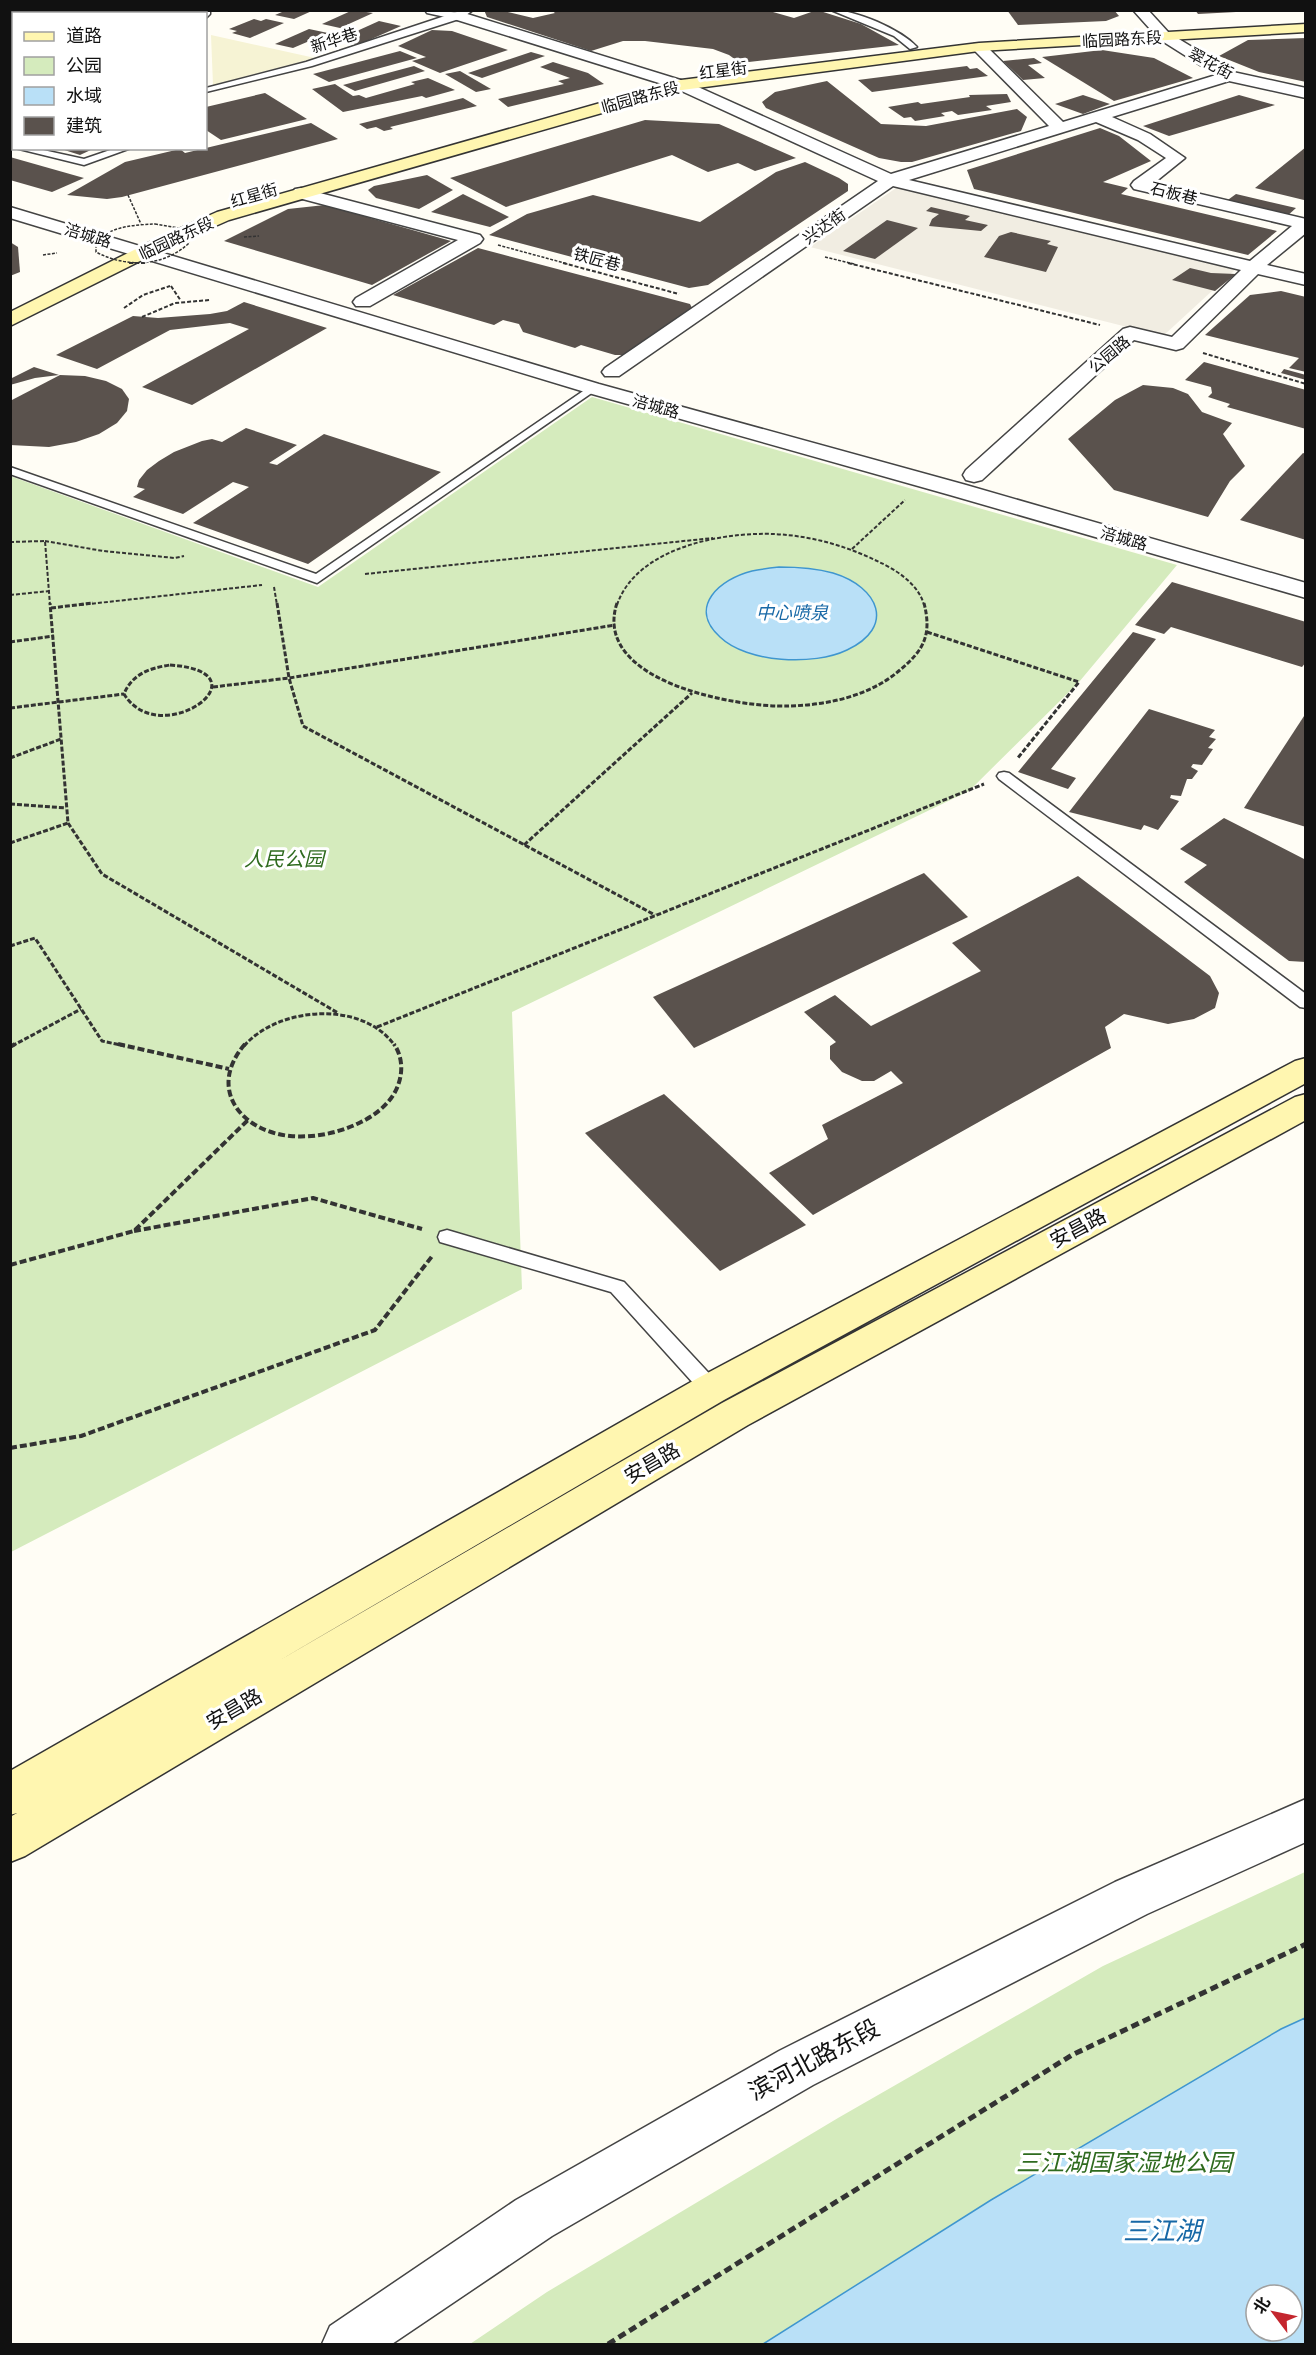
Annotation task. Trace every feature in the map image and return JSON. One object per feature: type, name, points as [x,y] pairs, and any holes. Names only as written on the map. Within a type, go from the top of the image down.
[{"type":"main road","name":"临园路东段","points":[[10,320],[144,252],[148,232],[223,216],[681,85],[979,48],[1305,20]]},
{"type":"main road","name":"临园路东段","points":[[1161,33],[1305,28]]},
{"type":"main road","name":"红星街","points":[[148,232],[198,211],[659,78],[971,40],[1161,33]]},
{"type":"main road","points":[[97,254],[148,232]]},
{"type":"main road","name":"安昌路","points":[[10,1795],[711,1389],[1305,1069]]},
{"type":"main road","name":"安昌路","points":[[10,1840],[735,1414],[1305,1105]]},
{"type":"street","points":[[432,10],[464,13],[681,85],[890,180],[1305,280]]},
{"type":"street","name":"翠花街","points":[[1140,10],[1161,33],[1228,76],[1305,93]]},
{"type":"street","points":[[979,48],[1059,127]]},
{"type":"street","name":"兴达街","points":[[612,372],[890,180],[1228,76]]},
{"type":"street","name":"石板巷","points":[[1097,116],[1144,137],[1177,158],[1140,185],[1305,224]]},
{"type":"street","points":[[301,193],[474,239]]},
{"type":"street","name":"涪城路","points":[[10,200],[148,232],[193,250]]},
{"type":"street","name":"涪城路","points":[[10,212],[592,388],[1305,591]]},
{"type":"street","points":[[1176,344],[1254,267],[1305,224]]},
{"type":"street","points":[[363,302],[474,239]]},
{"type":"street","points":[[224,258],[363,302],[533,350]]},
{"type":"street","name":"公园路","points":[[974,475],[1130,333],[1176,344]]},
{"type":"street","name":"涪城路","points":[[589,366],[635,378]]},
{"type":"street","name":"涪城路","points":[[770,417],[1305,571]]},
{"type":"street","name":"滨河北路东段","points":[[348,2344],[534,2218],[796,2068],[1131,1898],[1305,1820]]},
{"type":"lane","points":[[835,10],[897,34],[913,47]]},
{"type":"lane","name":"新华巷","points":[[207,90],[309,64],[464,13]]},
{"type":"lane","points":[[28,150],[84,162],[121,150]]},
{"type":"lane","points":[[10,470],[318,579],[592,388]]},
{"type":"lane","points":[[1004,776],[1305,1003]]},
{"type":"lane","points":[[447,1237],[617,1287],[711,1389]]},
{"type":"path","points":[[128,195],[148,232]]},
{"type":"path","points":[[178,228],[190,237],[189,243],[185,248],[167,257],[140,262],[113,260],[96,252],[94,247],[96,241],[103,235],[114,230],[148,232],[178,228]]},
{"type":"path","name":"铁匠巷","points":[[474,239],[713,303]]},
{"type":"path","points":[[793,248],[1106,327]]},
{"type":"path","points":[[124,308],[143,295],[171,285]]},
{"type":"path","points":[[142,317],[159,307],[181,301],[218,300]]},
{"type":"path","points":[[1176,344],[1305,384]]},
{"type":"path","points":[[852,549],[925,481]]},
{"type":"path","points":[[51,608],[741,535],[793,536],[843,545],[885,563],[916,587],[930,616],[924,646],[900,674],[864,692],[817,704],[766,706],[715,700],[670,685],[637,663],[617,638],[613,611],[624,586],[651,562],[692,544],[741,535]]},
{"type":"path","points":[[45,541],[68,823],[102,874],[339,1014]]},
{"type":"path","points":[[10,542],[45,541],[103,551],[175,558],[223,545]]},
{"type":"path","points":[[274,584],[289,678],[303,726],[656,915]]},
{"type":"path","points":[[10,596],[50,591]]},
{"type":"path","points":[[213,687],[289,678],[615,625]]},
{"type":"path","points":[[377,1028],[1004,776],[1079,682],[927,633]]},
{"type":"path","points":[[10,642],[54,636]]},
{"type":"path","points":[[170,665],[196,668],[206,672],[213,687],[202,703],[175,713],[160,714],[135,709],[127,702],[124,694],[126,686],[142,672],[170,665]]},
{"type":"path","points":[[524,845],[693,693]]},
{"type":"path","points":[[10,708],[124,694]]},
{"type":"path","points":[[10,758],[61,739]]},
{"type":"path","points":[[10,804],[66,808]]},
{"type":"path","points":[[10,843],[68,823]]},
{"type":"path","points":[[10,946],[35,938],[102,1041],[229,1069]]},
{"type":"path","points":[[10,1047],[81,1009]]},
{"type":"path","points":[[311,1014],[339,1014],[365,1020],[377,1028],[385,1032],[398,1048],[403,1068],[398,1088],[383,1107],[362,1123],[334,1133],[304,1137],[276,1134],[248,1120],[235,1108],[227,1089],[229,1069],[240,1049],[267,1029],[283,1021],[311,1014]]},
{"type":"path","points":[[134,1231],[248,1120]]},
{"type":"path","points":[[10,1265],[134,1231],[313,1198],[447,1237],[375,1330],[81,1436],[10,1448]]},
{"type":"path","points":[[608,2344],[1072,2055],[1305,1944]]},
{"type":"shaded area","points":[[11,11],[197,11],[12,12],[11,82]]},
{"type":"shaded area","points":[[211,35],[315,58],[213,85]]},
{"type":"shaded area","points":[[899,186],[1237,268],[1163,336],[810,247]]},
{"type":"green space","name":"人民公园","points":[[592,397],[1177,565],[1079,682],[969,791],[512,1012],[522,1289],[11,1552],[10,476],[318,587]]},
{"type":"green space","name":"三江湖国家湿地公园","points":[[1305,1872],[1305,2344],[470,2344],[547,2292],[838,2118],[1103,1966]]},
{"type":"water","name":"中心喷泉","points":[[779,567],[826,571],[849,579],[871,597],[876,608],[876,619],[872,630],[862,641],[847,650],[817,658],[799,660],[763,657],[732,646],[711,626],[707,615],[707,605],[712,596],[719,587],[740,575],[755,570]]},
{"type":"water","name":"三江湖","points":[[1305,2018],[1305,2344],[763,2344],[991,2200],[1281,2029]]},
{"type":"building","points":[[278,10],[314,10],[294,19],[275,15],[282,12]]},
{"type":"building","points":[[353,10],[373,13],[340,28],[322,24]]},
{"type":"building","points":[[484,10],[499,10],[533,18],[555,13],[551,10],[766,10],[794,18],[817,10],[861,24],[899,45],[740,63],[729,55],[713,49],[645,41],[623,41],[591,51],[487,17]]},
{"type":"building","points":[[1007,10],[1114,10],[1119,16],[1106,21],[1018,25]]},
{"type":"building","points":[[1195,10],[1236,10],[1236,12],[1198,14]]},
{"type":"building","points":[[254,19],[284,23],[250,38],[232,33],[237,31],[229,29]]},
{"type":"building","points":[[379,21],[401,26],[358,45],[337,40]]},
{"type":"building","points":[[309,29],[328,33],[293,48],[275,44]]},
{"type":"building","points":[[432,30],[452,31],[508,50],[440,73],[412,61],[426,57],[398,46]]},
{"type":"building","points":[[1306,38],[1306,82],[1259,72],[1219,56],[1248,40]]},
{"type":"building","points":[[1102,50],[1154,58],[1193,78],[1114,101],[1042,57]]},
{"type":"building","points":[[400,51],[417,58],[329,82],[313,74]]},
{"type":"building","points":[[531,52],[545,56],[482,78],[468,73]]},
{"type":"building","points":[[1034,58],[1042,63],[1028,65],[1045,78],[1023,80],[1003,61]]},
{"type":"building","points":[[553,62],[588,73],[604,84],[508,107],[498,99],[564,84],[558,81],[570,78],[540,67]]},
{"type":"building","points":[[414,66],[425,71],[355,91],[343,85]]},
{"type":"building","points":[[967,66],[970,69],[977,68],[988,76],[872,92],[858,80]]},
{"type":"building","points":[[460,71],[491,89],[476,92],[445,74]]},
{"type":"building","points":[[428,78],[455,90],[426,98],[422,96],[343,112],[312,89],[335,84],[353,96],[359,95],[366,98]]},
{"type":"building","points":[[827,81],[881,124],[926,126],[1017,109],[1027,117],[1021,131],[912,162],[901,162],[879,158],[766,108],[762,102],[775,92]]},
{"type":"building","points":[[265,93],[307,119],[221,140],[207,131],[207,107]]},
{"type":"building","points":[[1007,94],[1011,102],[986,106],[992,110],[958,115],[952,111],[941,113],[945,116],[915,121],[911,117],[904,118],[888,107],[970,97],[969,95]]},
{"type":"building","points":[[1083,95],[1110,104],[1083,114],[1055,104]]},
{"type":"building","points":[[1239,95],[1275,105],[1169,136],[1143,126]]},
{"type":"building","points":[[463,98],[477,106],[390,127],[393,129],[384,131],[376,127],[367,129],[359,124]]},
{"type":"building","points":[[645,120],[719,124],[796,158],[755,171],[738,163],[708,172],[672,155],[506,207],[450,178]]},
{"type":"building","points":[[311,123],[338,139],[122,197],[107,199],[67,195],[125,162],[176,150],[185,153],[207,150],[207,148]]},
{"type":"building","points":[[1100,128],[1119,136],[1151,161],[1103,182],[1128,188],[1121,194],[1277,231],[1248,255],[974,189],[967,170]]},
{"type":"building","points":[[1306,147],[1304,200],[1255,188]]},
{"type":"building","points":[[64,150],[91,150],[80,155]]},
{"type":"building","points":[[10,157],[84,178],[52,192],[10,180]]},
{"type":"building","points":[[805,162],[848,184],[848,191],[708,285],[689,288],[489,235],[527,214],[593,195],[700,222],[776,172]]},
{"type":"building","points":[[427,175],[453,190],[419,209],[376,198],[368,190],[374,186]]},
{"type":"building","points":[[463,194],[509,217],[490,227],[431,212]]},
{"type":"building","points":[[1236,194],[1296,208],[1286,217],[1225,202]]},
{"type":"building","points":[[325,205],[451,241],[372,285],[224,241],[288,209]]},
{"type":"building","points":[[931,207],[970,216],[965,220],[988,225],[981,231],[929,226],[932,219],[939,214],[926,211]]},
{"type":"building","points":[[887,220],[918,228],[875,259],[843,251]]},
{"type":"building","points":[[1011,232],[1051,241],[1047,244],[1058,247],[1046,272],[984,257],[999,236]]},
{"type":"building","points":[[10,242],[18,247],[20,272],[10,276]]},
{"type":"building","points":[[478,248],[690,304],[692,308],[627,355],[615,355],[581,345],[575,348],[523,332],[519,324],[503,320],[494,325],[393,295]]},
{"type":"building","points":[[1190,268],[1211,273],[1236,274],[1215,291],[1172,280]]},
{"type":"building","points":[[1281,291],[1306,297],[1306,372],[1289,368],[1299,358],[1205,335],[1250,295]]},
{"type":"building","points":[[244,302],[327,328],[192,405],[142,387],[249,329],[230,323],[170,330],[97,369],[56,355],[133,316],[158,318],[210,314],[227,311]]},
{"type":"building","points":[[1204,362],[1306,390],[1306,429],[1227,407],[1230,404],[1208,397],[1212,393],[1211,387],[1185,380]]},
{"type":"building","points":[[34,367],[59,375],[35,378],[10,385],[10,379]]},
{"type":"building","points":[[1284,369],[1306,375],[1306,380],[1281,373]]},
{"type":"building","points":[[60,375],[85,376],[106,381],[122,389],[129,399],[127,411],[117,423],[99,434],[76,442],[49,447],[10,445],[10,401]]},
{"type":"building","points":[[1143,385],[1173,388],[1188,394],[1202,412],[1232,423],[1223,434],[1245,466],[1230,481],[1208,517],[1114,490],[1068,439],[1115,400]]},
{"type":"building","points":[[246,428],[297,445],[269,463],[277,465],[324,434],[441,472],[308,564],[193,523],[249,487],[233,482],[183,514],[133,497],[145,489],[137,487],[139,480],[159,461],[174,452],[202,441],[212,439],[222,442]]},
{"type":"building","points":[[1303,453],[1306,454],[1306,540],[1240,520]]},
{"type":"building","points":[[1172,582],[1306,622],[1306,662],[1302,667],[1171,627],[1164,634],[1135,625]]},
{"type":"building","points":[[1133,632],[1156,639],[1051,769],[1076,778],[1068,789],[1018,772]]},
{"type":"building","points":[[1149,709],[1215,730],[1209,737],[1216,739],[1208,748],[1213,749],[1202,765],[1193,764],[1191,767],[1198,771],[1192,779],[1187,779],[1181,796],[1171,795],[1170,798],[1179,801],[1158,830],[1144,825],[1141,830],[1069,812]]},
{"type":"building","points":[[1306,713],[1306,827],[1244,808]]},
{"type":"building","points":[[1224,818],[1306,860],[1306,962],[1289,961],[1184,882],[1207,865],[1180,849]]},
{"type":"building","points":[[924,873],[968,917],[694,1048],[653,997]]},
{"type":"building","points":[[1078,876],[1210,976],[1219,993],[1215,1008],[1194,1019],[1168,1024],[1124,1014],[1105,1027],[1111,1048],[813,1215],[769,1173],[828,1139],[822,1125],[903,1083],[891,1071],[874,1081],[862,1081],[842,1072],[830,1059],[830,1046],[836,1042],[804,1012],[835,995],[871,1026],[981,971],[952,943]]},
{"type":"building","points":[[664,1094],[806,1225],[720,1271],[585,1133]]}]
